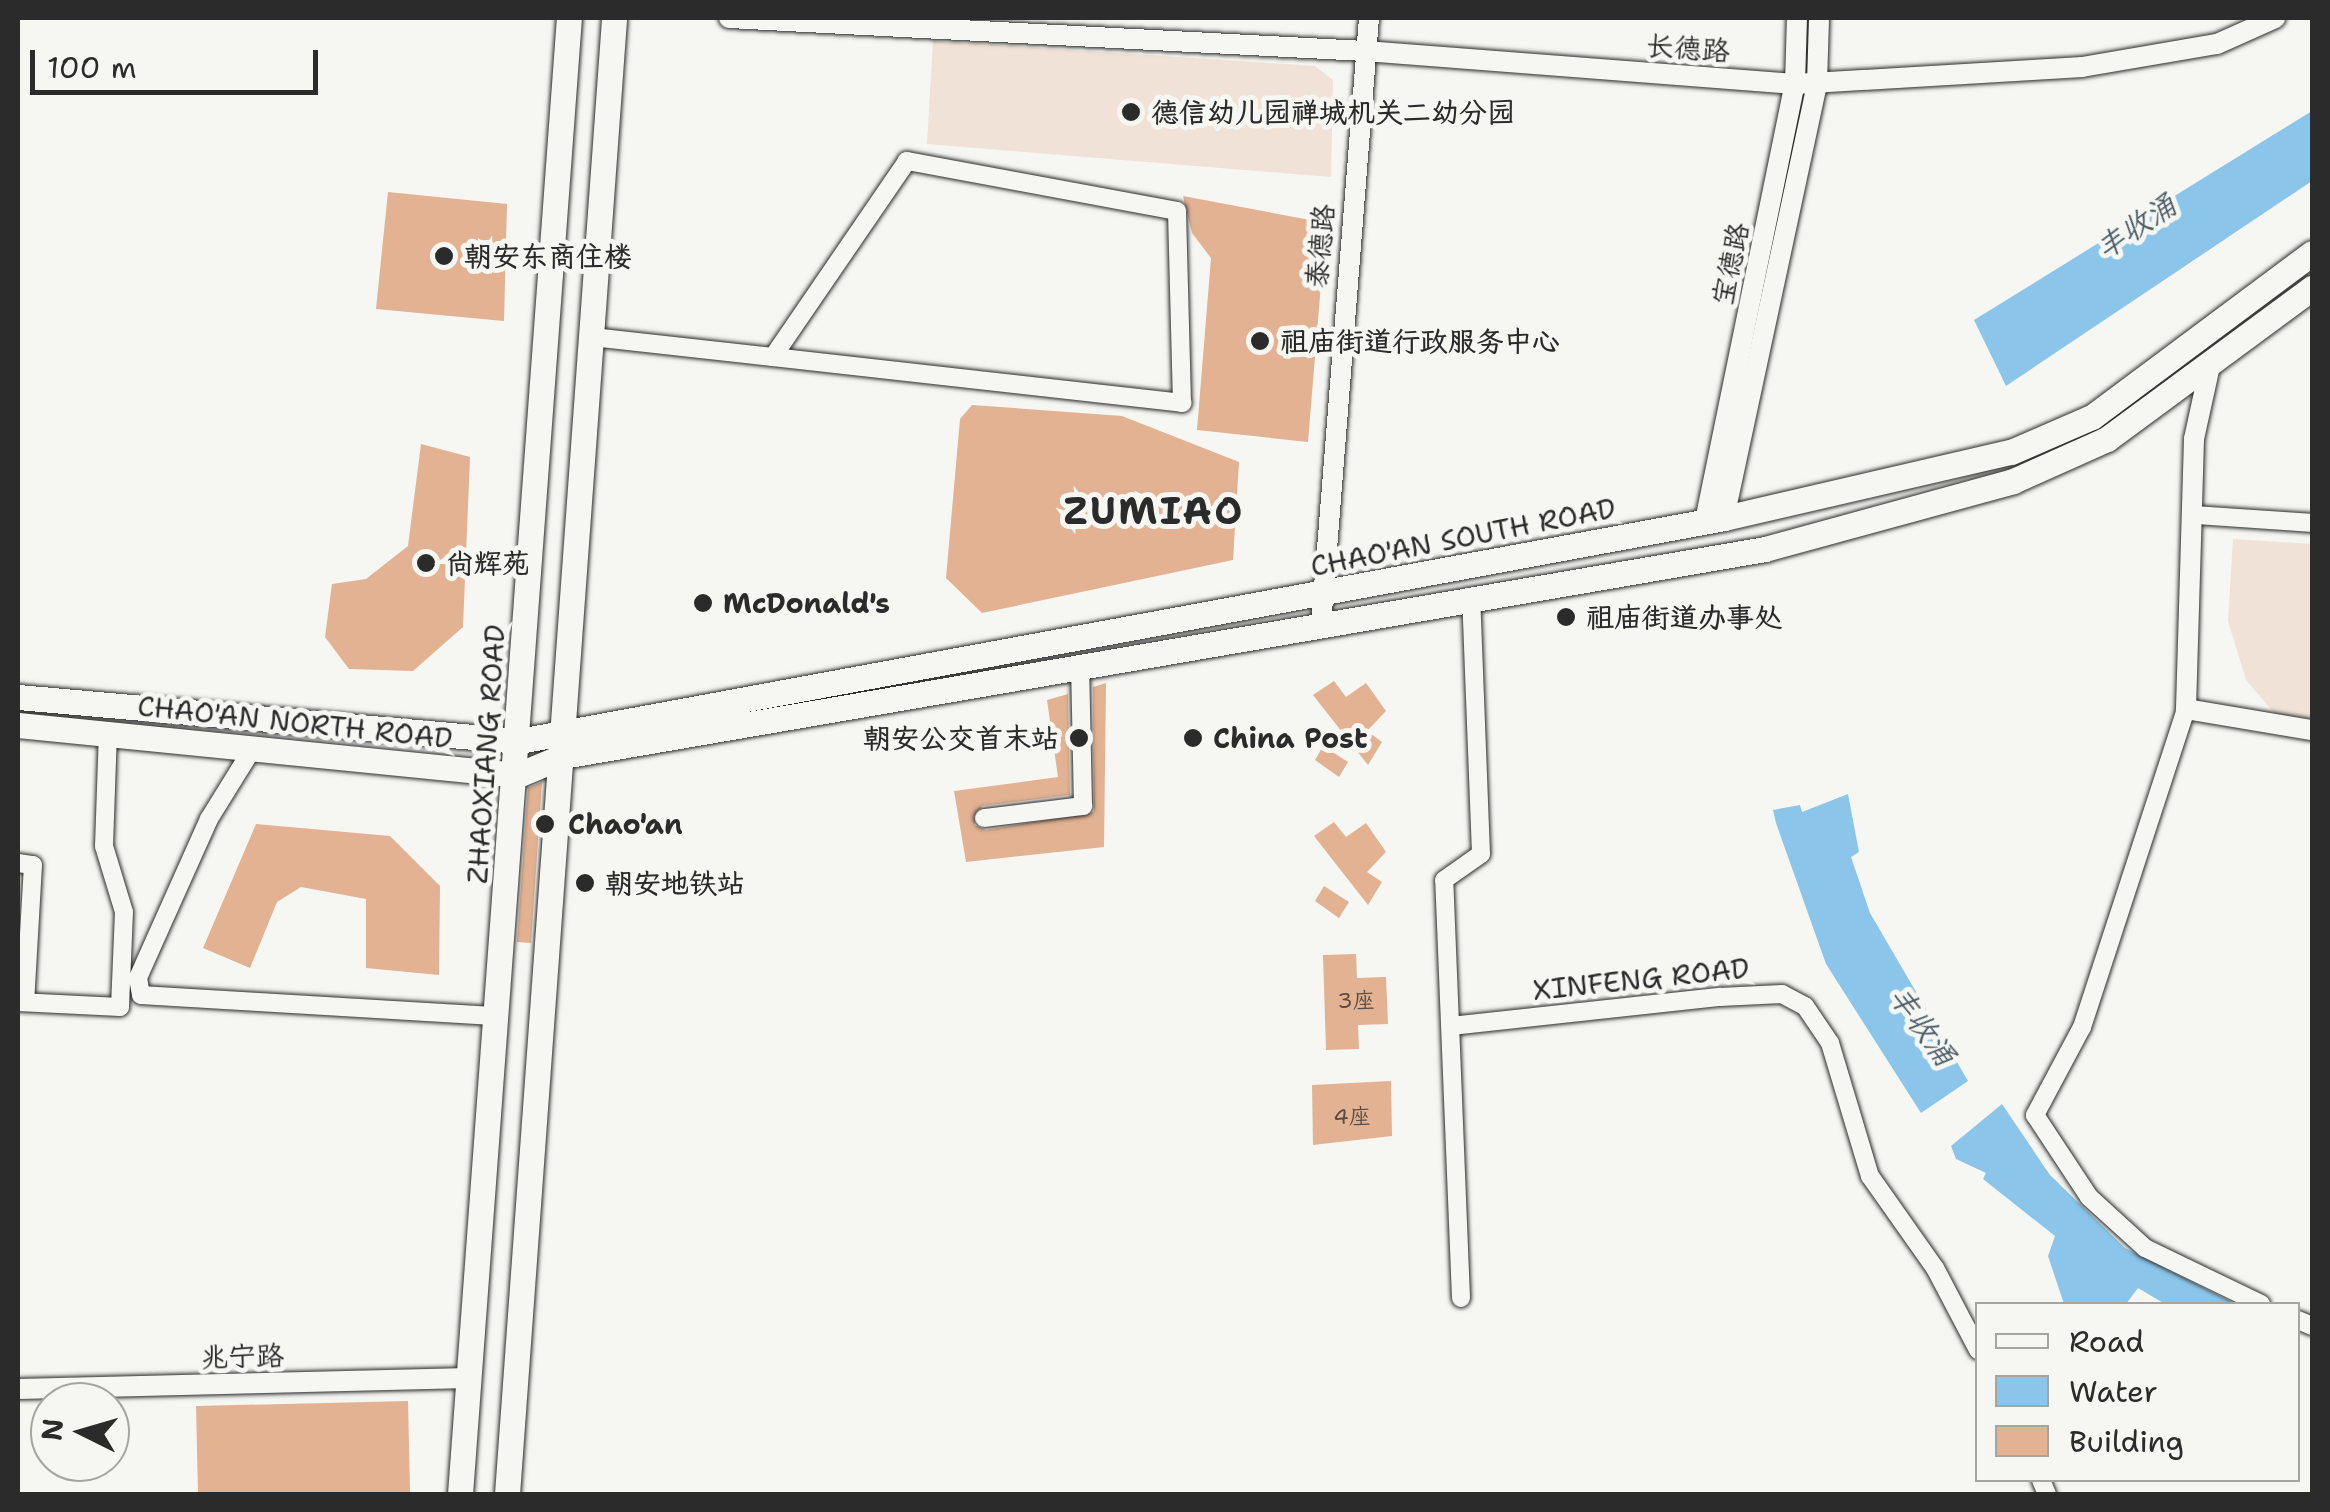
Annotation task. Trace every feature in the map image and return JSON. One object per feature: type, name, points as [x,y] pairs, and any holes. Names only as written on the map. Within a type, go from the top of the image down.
[{"type":"main road","name":"ZHAOXIANG ROAD","points":[[460,1494],[518,775],[569,18]]},
{"type":"main road","points":[[507,1494],[564,756],[614,18]]},
{"type":"main road","name":"CHAO'AN SOUTH ROAD","points":[[565,727],[1322,596],[1715,520],[2011,452],[2092,417],[2312,254]]},
{"type":"main road","points":[[564,756],[1765,548],[2014,481],[2107,440],[2312,288]]},
{"type":"main road","name":"CHAO'AN NORTH ROAD","points":[[18,697],[519,741],[565,727]]},
{"type":"main road","name":"CHAO'AN NORTH ROAD","points":[[18,725],[518,775],[564,756]]},
{"type":"street","name":"长德路","points":[[729,18],[1365,51],[1794,84],[2082,67],[2217,44],[2275,18]]},
{"type":"street","name":"泰德路","points":[[1320,625],[1366,18]]},
{"type":"street","name":"宝德路","points":[[1715,520],[1794,84],[1797,18]]},
{"type":"street","name":"宝德路","points":[[1715,520],[1817,83],[1819,18]]},
{"type":"street","points":[[592,337],[1182,403],[1177,210],[907,161],[773,357]]},
{"type":"street","points":[[2211,361],[2194,438],[2196,515],[2186,709],[2082,1028],[2036,1115],[2090,1198],[2145,1248],[2257,1302]]},
{"type":"street","points":[[2196,515],[2312,523]]},
{"type":"street","points":[[1461,1298],[1444,880],[1481,854],[1471,598]]},
{"type":"street","points":[[984,818],[1083,806],[1080,667]]},
{"type":"street","points":[[2186,709],[2312,730]]},
{"type":"street","points":[[18,863],[34,865],[21,1002],[120,1007],[124,912],[104,846],[108,734]]},
{"type":"street","points":[[253,748],[209,819],[138,978],[141,995],[497,1016]]},
{"type":"street","name":"XINFENG ROAD","points":[[1451,1026],[1720,997],[1782,994],[1804,1006],[1830,1043],[1870,1176],[1935,1268],[1975,1344]]},
{"type":"street","name":"兆宁路","points":[[18,1389],[469,1378]]},
{"type":"shaded area","name":"德信幼儿园禅城机关二幼分园","points":[[933,41],[1315,66],[1333,80],[1331,177],[927,144]]},
{"type":"shaded area","points":[[2233,539],[2312,544],[2312,719],[2275,714],[2246,680],[2228,621]]},
{"type":"water","name":"丰收涌","points":[[2312,111],[2312,181],[2006,386],[1974,320]]},
{"type":"water","name":"丰收涌","points":[[1848,794],[1859,852],[1851,857],[1870,913],[1968,1081],[1921,1113],[1826,964],[1773,810],[1800,805],[1802,812]]},
{"type":"water","points":[[2002,1104],[2050,1175],[2125,1248],[2231,1302],[2162,1302],[2138,1288],[2128,1302],[2063,1302],[2048,1256],[2055,1236],[1983,1179],[1986,1173],[1956,1159],[1951,1146]]},
{"type":"building","name":"朝安东商住楼","points":[[388,192],[507,204],[504,321],[376,309]]},
{"type":"building","name":"祖庙街道行政服务中心","points":[[1183,196],[1326,223],[1308,442],[1197,430],[1211,258],[1192,233]]},
{"type":"building","points":[[972,405],[1122,416],[1239,462],[1233,560],[982,613],[946,578],[960,419]]},
{"type":"building","name":"尚辉苑","points":[[421,444],[470,457],[463,627],[413,671],[349,669],[325,637],[332,584],[366,579],[408,546]]},
{"type":"building","points":[[1334,681],[1346,697],[1366,683],[1386,711],[1367,731],[1382,742],[1368,765],[1313,695]]},
{"type":"building","name":"朝安公交首末站","points":[[1106,683],[1104,847],[966,862],[954,791],[1058,777],[1047,700],[1068,694],[1070,795],[982,806],[974,825],[986,830],[1094,812],[1093,687]]},
{"type":"building","points":[[1323,746],[1348,762],[1339,777],[1315,760]]},
{"type":"building","points":[[542,782],[531,943],[517,942],[528,788]]},
{"type":"building","points":[[1334,822],[1346,837],[1366,823],[1386,852],[1367,872],[1382,882],[1368,905],[1314,836]]},
{"type":"building","points":[[256,824],[390,836],[440,886],[439,975],[366,968],[366,899],[301,887],[277,902],[250,968],[203,948]]},
{"type":"building","points":[[1324,886],[1349,902],[1339,918],[1315,901]]},
{"type":"building","points":[[1356,954],[1357,978],[1386,977],[1388,1024],[1358,1025],[1359,1049],[1326,1050],[1323,955]]},
{"type":"building","points":[[1391,1081],[1392,1136],[1313,1145],[1312,1085]]},
{"type":"building","points":[[408,1401],[410,1492],[198,1494],[196,1406]]},
{"type":"place","name":"德信幼儿园禅城机关二幼分园","points":[[1131,112]]},
{"type":"place","name":"朝安东商住楼","points":[[444,256]]},
{"type":"place","name":"祖庙街道行政服务中心","points":[[1260,341]]},
{"type":"place","name":"尚辉苑","points":[[426,563]]},
{"type":"place","name":"McDonald's","points":[[703,603]]},
{"type":"place","name":"祖庙街道办事处","points":[[1566,617]]},
{"type":"place","name":"朝安公交首末站","points":[[1079,738]]},
{"type":"place","name":"China Post","points":[[1193,738]]},
{"type":"place","name":"Chao'an","points":[[545,824]]},
{"type":"place","name":"朝安地铁站","points":[[585,883]]},
{"type":"district","name":"ZUMIAO","points":[[1154,511]]}]
